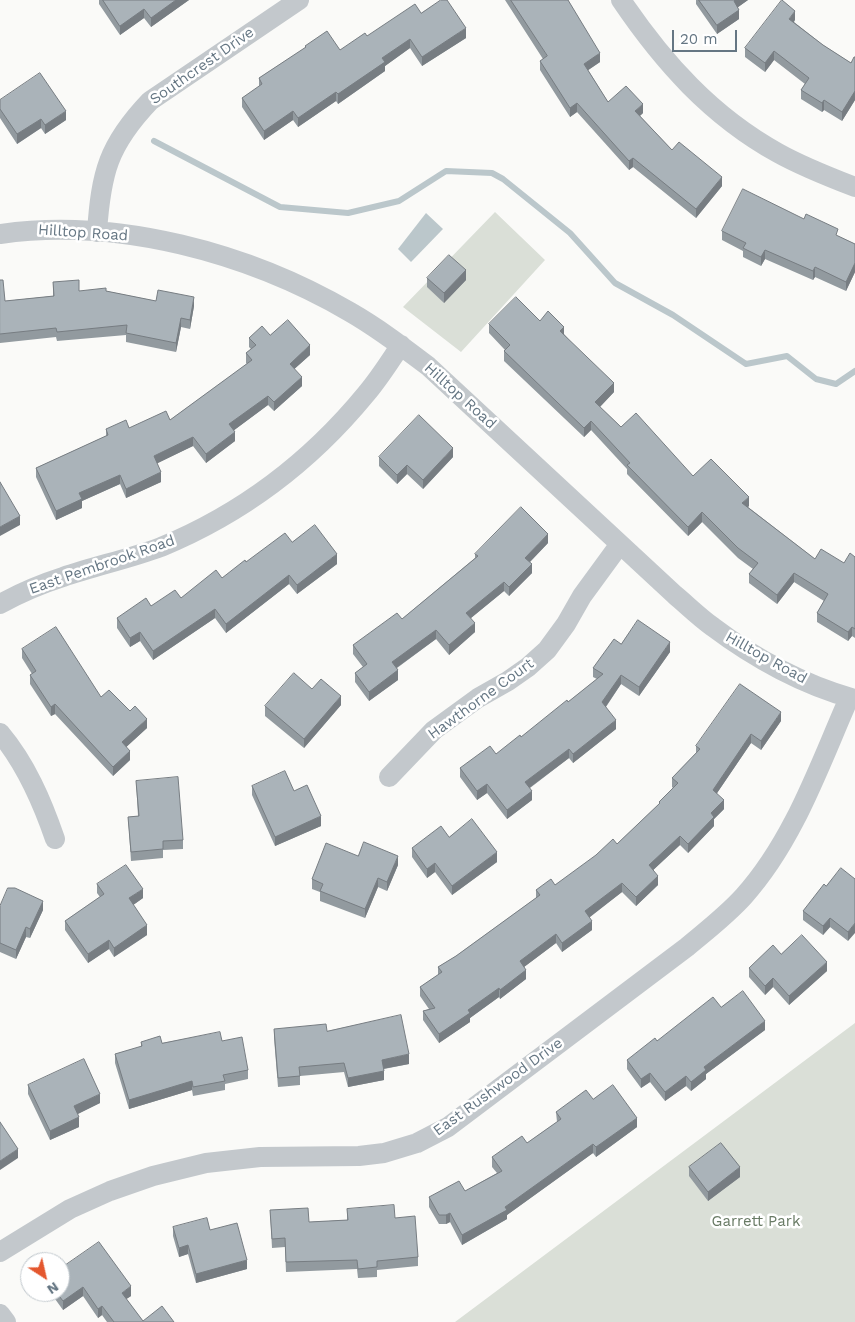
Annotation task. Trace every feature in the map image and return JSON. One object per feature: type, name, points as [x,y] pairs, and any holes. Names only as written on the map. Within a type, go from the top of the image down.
[{"type":"street","name":"Southcrest Drive","points":[[97,232],[99,200],[105,171],[116,144],[133,119],[150,101],[299,0]]},
{"type":"street","points":[[621,0],[645,36],[665,60],[696,93],[735,125],[778,153],[819,173],[855,187]]},
{"type":"street","name":"Hilltop Road","points":[[0,234],[29,230],[97,232],[136,236],[194,248],[242,262],[297,284],[350,312],[401,345],[428,366],[674,595],[712,627],[802,680],[852,699]]},
{"type":"street","name":"East Pembrook Road","points":[[0,604],[26,591],[63,577],[114,563],[161,546],[206,526],[254,498],[294,468],[330,434],[367,394],[401,345]]},
{"type":"street","name":"Hawthorne Court","points":[[390,778],[434,730],[478,698],[528,667],[547,650],[566,624],[582,596],[620,544]]},
{"type":"street","name":"East Rushwood Drive","points":[[0,1252],[70,1209],[110,1191],[153,1176],[206,1163],[260,1157],[359,1156],[384,1153],[417,1143],[448,1127],[686,947],[715,924],[743,897],[771,861],[794,823],[852,699]]},
{"type":"street","points":[[0,733],[30,777],[55,839]]},
{"type":"street","points":[[0,1314],[6,1322]]},
{"type":"green space","points":[[495,212],[545,260],[461,352],[403,307]]},
{"type":"green space","name":"Garrett Park","points":[[855,1023],[855,1322],[455,1322]]},
{"type":"shaded area","points":[[426,213],[443,229],[411,262],[398,249]]},
{"type":"building","points":[[103,0],[176,0],[151,18],[144,9],[120,26]]},
{"type":"building","points":[[441,0],[447,0],[466,28],[422,57],[410,39],[382,58],[385,62],[338,94],[336,92],[298,118],[293,111],[264,131],[242,98],[262,84],[259,78],[327,31],[340,50],[365,33],[367,36],[415,4],[421,13]]},
{"type":"building","points":[[511,0],[568,0],[600,53],[584,64],[608,102],[626,86],[643,104],[635,111],[672,150],[679,142],[722,177],[696,209],[633,158],[629,161],[577,103],[570,108],[540,61],[547,56]]},
{"type":"building","points":[[699,0],[735,0],[739,10],[717,25]]},
{"type":"building","points":[[782,0],[795,11],[789,19],[823,45],[851,63],[855,57],[855,91],[842,112],[824,100],[822,103],[801,90],[809,78],[774,51],[765,63],[745,48]]},
{"type":"building","points":[[40,73],[66,111],[45,125],[41,119],[17,134],[0,109],[0,100]]},
{"type":"building","points":[[743,189],[804,219],[806,214],[838,229],[836,235],[855,244],[855,263],[846,282],[815,267],[813,271],[765,250],[761,257],[743,248],[746,243],[722,231]]},
{"type":"building","points":[[449,255],[466,270],[444,293],[427,278]]},
{"type":"building","points":[[0,280],[3,280],[5,301],[54,296],[53,282],[79,280],[79,291],[106,288],[106,291],[156,301],[158,290],[194,297],[190,320],[181,318],[176,343],[126,333],[127,325],[57,332],[56,328],[0,334]]},
{"type":"building","points":[[516,297],[540,321],[548,311],[564,327],[560,331],[614,383],[595,402],[621,427],[636,413],[693,476],[711,459],[749,497],[742,503],[815,559],[821,549],[844,563],[850,553],[855,557],[855,629],[852,627],[848,632],[817,613],[828,594],[794,573],[777,595],[749,574],[758,563],[738,548],[702,512],[688,527],[627,465],[630,463],[591,421],[584,428],[504,351],[510,345],[489,324]]},
{"type":"building","points":[[288,320],[310,345],[290,364],[302,377],[274,402],[268,396],[229,424],[235,432],[206,454],[193,437],[154,456],[161,472],[126,489],[120,475],[79,493],[82,499],[56,511],[36,468],[108,435],[106,429],[126,420],[129,428],[166,411],[170,420],[252,360],[246,353],[256,345],[249,338],[262,326],[270,335]]},
{"type":"building","points":[[419,415],[453,448],[423,480],[407,465],[397,475],[379,457]]},
{"type":"building","points":[[0,482],[20,516],[0,527]]},
{"type":"building","points":[[521,507],[548,534],[525,558],[532,564],[509,587],[504,582],[466,613],[475,623],[449,645],[436,630],[392,662],[398,670],[369,692],[355,673],[367,664],[353,645],[397,613],[402,619],[478,556],[475,554]]},
{"type":"building","points":[[315,525],[337,554],[297,585],[289,575],[226,624],[215,609],[153,651],[140,632],[130,638],[117,618],[146,598],[151,606],[175,590],[181,598],[216,570],[222,578],[285,533],[292,542]]},
{"type":"building","points":[[638,620],[670,642],[639,687],[621,675],[602,702],[616,720],[573,754],[569,749],[525,782],[532,791],[507,810],[487,784],[477,791],[460,768],[490,746],[496,754],[603,674],[593,668],[614,639],[621,644]]},
{"type":"building","points":[[56,627],[101,697],[109,690],[130,711],[135,706],[147,719],[122,742],[130,751],[113,767],[55,704],[51,707],[30,675],[36,671],[22,649]]},
{"type":"building","points":[[294,673],[312,689],[321,679],[341,696],[304,739],[265,706]]},
{"type":"building","points":[[740,684],[781,712],[761,741],[751,734],[713,790],[724,800],[711,813],[714,817],[688,844],[680,836],[649,865],[658,876],[636,897],[622,883],[585,911],[592,921],[562,943],[556,934],[520,961],[526,970],[500,990],[499,988],[468,1010],[470,1013],[439,1034],[423,1011],[435,1008],[420,987],[442,972],[438,967],[540,895],[536,890],[551,879],[555,885],[596,855],[613,839],[617,844],[678,783],[672,778],[700,749],[696,746]]},
{"type":"building","points":[[285,771],[294,791],[307,785],[321,816],[275,837],[252,786]]},
{"type":"building","points":[[178,777],[183,840],[163,841],[163,849],[131,852],[128,817],[139,816],[136,781]]},
{"type":"building","points":[[472,819],[497,852],[452,886],[435,863],[427,869],[412,848],[441,826],[449,837]]},
{"type":"building","points":[[364,842],[398,856],[387,882],[378,878],[365,909],[320,891],[323,884],[312,879],[326,843],[358,856]]},
{"type":"building","points":[[126,865],[143,889],[129,898],[147,925],[114,948],[109,940],[88,954],[65,921],[104,894],[97,884]]},
{"type":"building","points":[[841,868],[855,879],[855,923],[848,932],[830,918],[823,926],[803,911],[824,884],[826,886]]},
{"type":"building","points":[[8,888],[15,888],[43,901],[30,929],[26,927],[16,950],[0,943],[0,906]]},
{"type":"building","points":[[802,935],[827,962],[789,996],[773,978],[765,986],[749,968],[773,945],[781,954]]},
{"type":"building","points":[[743,991],[765,1021],[704,1067],[706,1070],[691,1082],[686,1076],[665,1092],[650,1073],[641,1079],[627,1060],[655,1038],[657,1041],[713,997],[721,1007]]},
{"type":"building","points":[[401,1015],[409,1054],[382,1060],[384,1071],[348,1078],[344,1063],[299,1067],[300,1076],[278,1078],[274,1029],[326,1024],[327,1031]]},
{"type":"building","points":[[220,1032],[222,1041],[242,1037],[248,1070],[223,1075],[225,1081],[193,1087],[192,1081],[129,1100],[115,1054],[142,1046],[141,1042],[160,1036],[162,1043]]},
{"type":"building","points":[[84,1059],[100,1094],[74,1106],[79,1117],[50,1131],[28,1085]]},
{"type":"building","points":[[613,1085],[637,1118],[596,1147],[593,1144],[505,1207],[507,1210],[462,1235],[450,1213],[439,1215],[429,1197],[459,1181],[465,1191],[502,1171],[492,1157],[522,1136],[527,1143],[561,1119],[556,1112],[586,1090],[593,1099]]},
{"type":"building","points":[[0,1122],[18,1149],[0,1161]]},
{"type":"building","points":[[721,1143],[740,1167],[708,1192],[689,1167]]},
{"type":"building","points":[[394,1205],[395,1218],[415,1216],[418,1257],[377,1261],[377,1267],[358,1269],[357,1260],[286,1262],[285,1238],[272,1239],[270,1210],[308,1208],[309,1222],[348,1220],[347,1209]]},
{"type":"building","points":[[207,1218],[210,1230],[237,1223],[247,1260],[196,1274],[188,1245],[179,1248],[173,1227]]},
{"type":"building","points":[[99,1242],[131,1286],[122,1293],[143,1321],[162,1306],[174,1322],[114,1322],[102,1306],[98,1309],[83,1287],[70,1296],[70,1262]]},
{"type":"waterway","points":[[154,141],[280,207],[348,213],[399,201],[446,171],[492,173],[503,179],[570,233],[615,283],[673,315],[746,364],[787,356],[816,379],[836,384],[855,371]]}]
